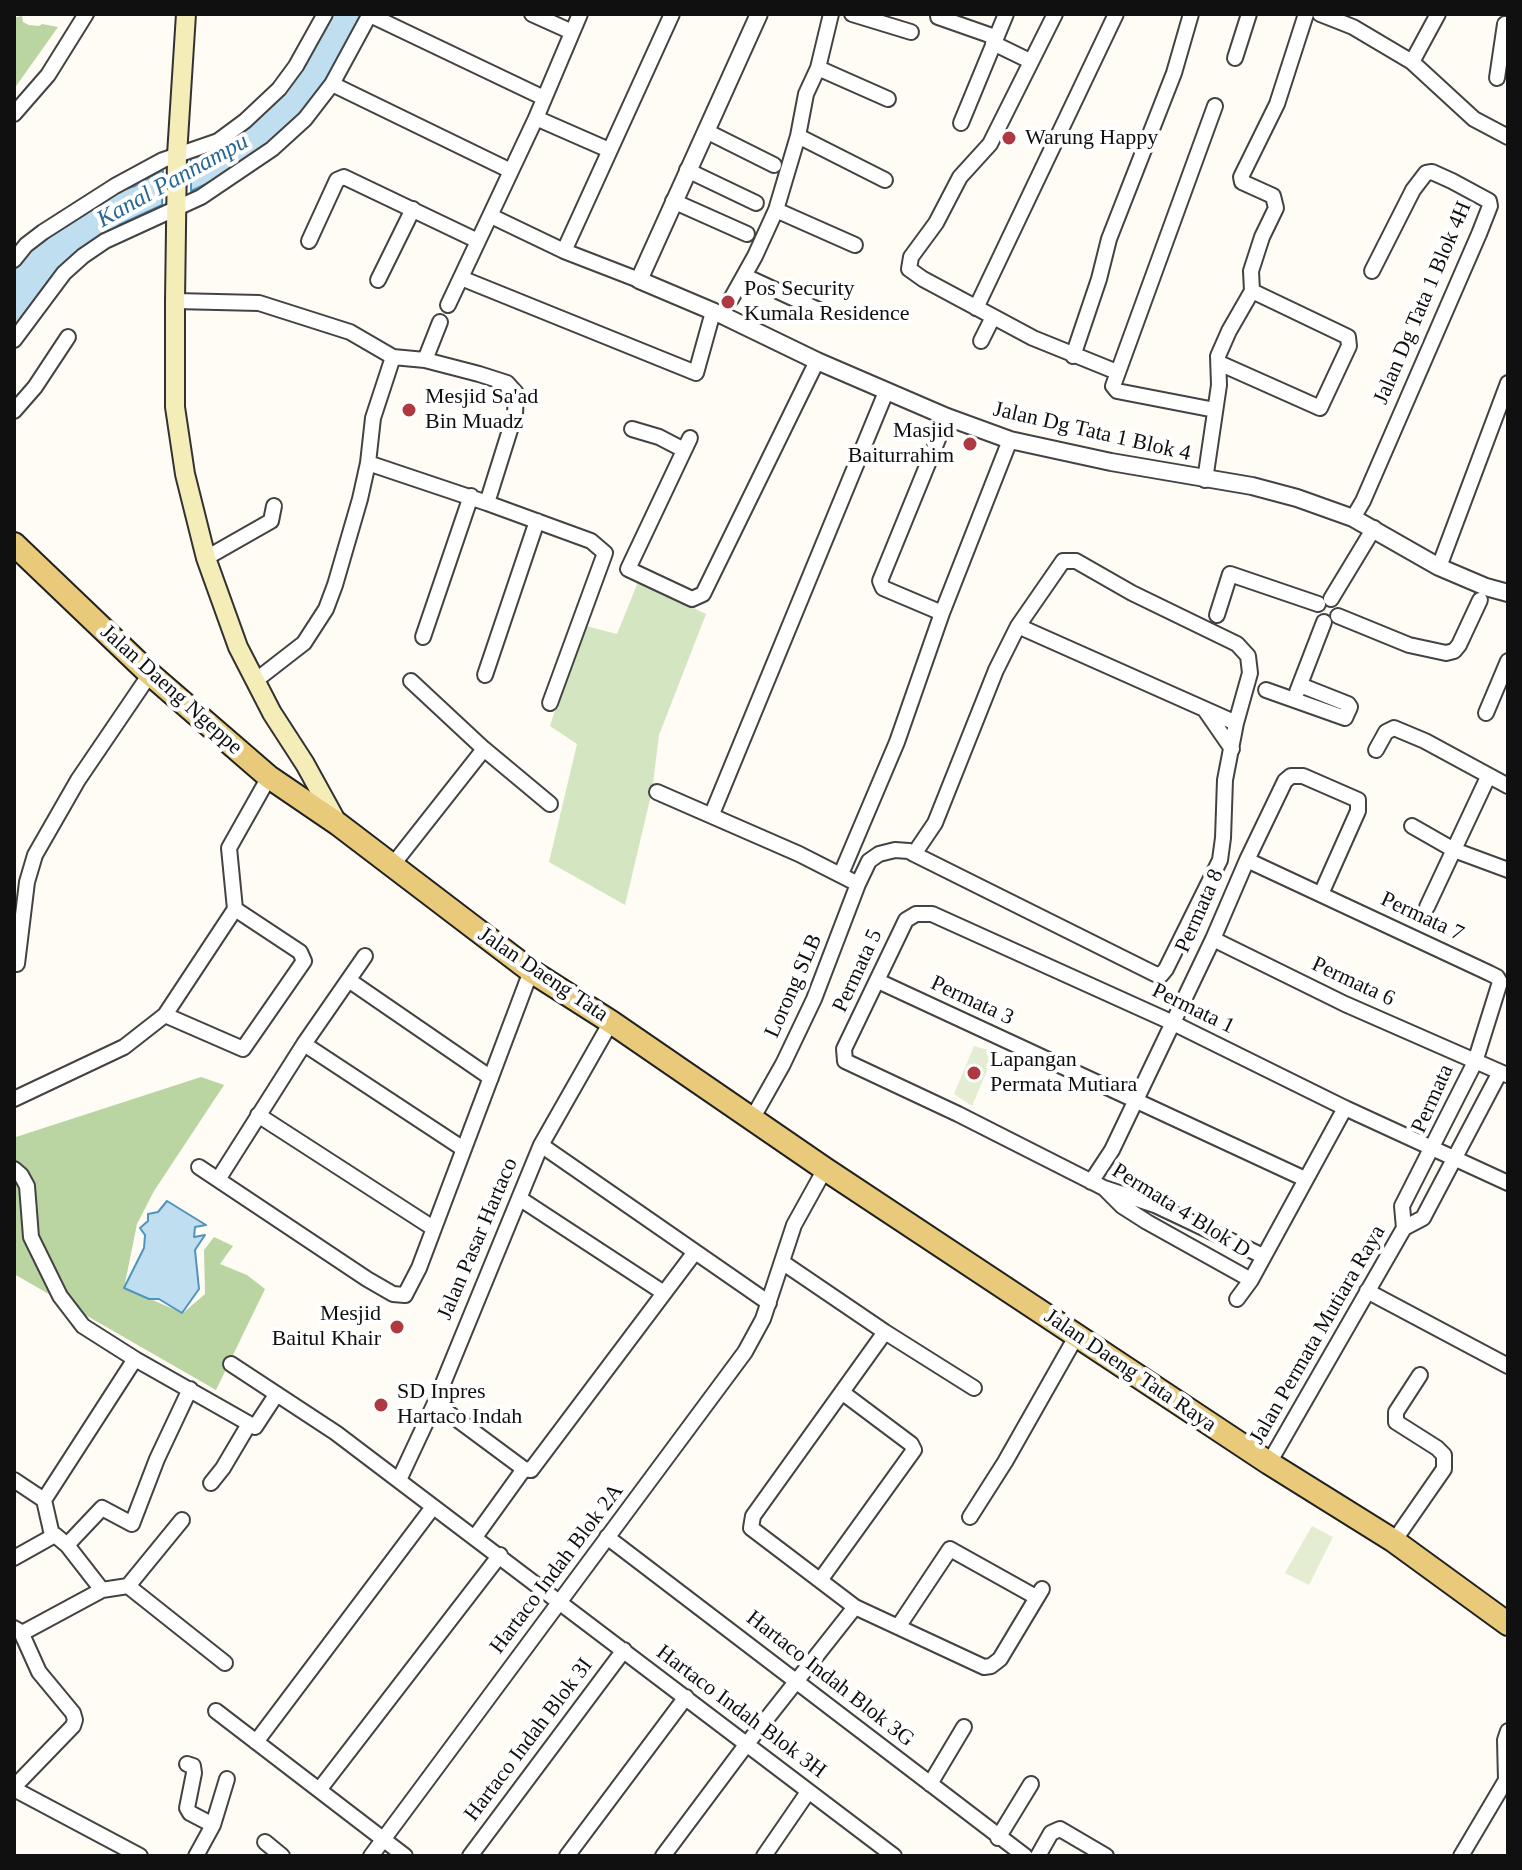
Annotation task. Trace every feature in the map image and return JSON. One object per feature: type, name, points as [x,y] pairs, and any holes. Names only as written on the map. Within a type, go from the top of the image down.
[{"type":"main road","points":[[186,14],[177,164],[175,407],[178,436],[206,558],[238,647],[272,713],[338,824]]},
{"type":"main road","name":"Jalan Daeng Ngeppe","points":[[14,545],[150,674],[269,777],[338,824]]},
{"type":"main road","name":"Jalan Daeng Tata","points":[[338,824],[531,971],[752,1119]]},
{"type":"main road","name":"Jalan Daeng Tata Raya","points":[[752,1119],[1269,1463],[1394,1541],[1508,1624]]},
{"type":"street","points":[[14,114],[48,75],[86,14]]},
{"type":"street","points":[[14,260],[26,245],[115,186],[177,164],[218,141],[263,105],[296,66],[325,14]]},
{"type":"street","points":[[14,340],[64,273],[83,256],[177,202],[201,197],[272,149],[305,119],[332,84],[370,14],[544,98]]},
{"type":"street","points":[[532,14],[572,32]]},
{"type":"street","points":[[448,305],[536,118],[580,14]]},
{"type":"street","points":[[564,251],[672,14]]},
{"type":"street","points":[[491,216],[564,251],[639,280],[759,14]]},
{"type":"street","points":[[461,278],[696,373],[724,309],[745,276],[776,210],[798,136],[806,94],[818,68],[831,14]]},
{"type":"street","points":[[852,14],[911,32]]},
{"type":"street","points":[[961,123],[1006,14]]},
{"type":"street","points":[[1055,14],[990,144],[960,177],[936,223],[911,257],[909,269],[993,317],[1073,356],[1117,372]]},
{"type":"street","points":[[976,308],[1116,14]]},
{"type":"street","points":[[1073,356],[1109,239],[1174,73],[1191,14]]},
{"type":"street","points":[[1235,58],[1249,14]]},
{"type":"street","points":[[1205,480],[1221,346],[1252,291],[1251,271],[1276,208],[1273,196],[1242,182],[1242,173],[1277,104],[1306,14]]},
{"type":"street","points":[[1320,14],[1356,21],[1412,62],[1474,119],[1508,137]]},
{"type":"street","points":[[1412,62],[1438,14]]},
{"type":"street","points":[[938,17],[994,40],[1030,61]]},
{"type":"street","points":[[1497,78],[1503,21]]},
{"type":"street","points":[[818,68],[888,99]]},
{"type":"street","points":[[332,84],[511,171]]},
{"type":"street","points":[[1215,106],[1113,386],[1117,391],[1215,410]]},
{"type":"street","points":[[536,118],[609,150]]},
{"type":"street","points":[[706,131],[774,165]]},
{"type":"street","points":[[798,136],[885,180]]},
{"type":"street","points":[[687,170],[756,203]]},
{"type":"street","name":"Jalan Dg Tata 1 Blok 4H","points":[[1324,602],[1362,523],[1363,501],[1490,206],[1489,201],[1432,172],[1426,173],[1413,190],[1372,271]]},
{"type":"street","points":[[309,241],[340,177],[478,241]]},
{"type":"street","points":[[673,201],[747,234]]},
{"type":"street","points":[[378,280],[413,209]]},
{"type":"street","points":[[776,210],[855,245]]},
{"type":"street","points":[[745,276],[823,312]]},
{"type":"street","name":"Jalan Dg Tata 1 Blok 4","points":[[639,280],[672,294],[724,309],[817,361],[947,417],[1010,440],[1205,480],[1252,486],[1297,498],[1362,523],[1439,567],[1508,593]]},
{"type":"street","points":[[1219,363],[1318,412],[1349,346],[1348,337],[1252,291]]},
{"type":"street","points":[[175,301],[259,303],[350,332],[393,357],[425,360],[507,383],[516,393],[515,414],[487,503]]},
{"type":"street","points":[[981,341],[993,317]]},
{"type":"street","points":[[425,360],[440,322]]},
{"type":"street","points":[[14,411],[35,387],[68,337]]},
{"type":"street","points":[[255,681],[297,650],[318,623],[335,585],[368,463],[373,418],[393,357]]},
{"type":"street","points":[[632,429],[687,444],[628,569],[692,599],[703,594],[817,361]]},
{"type":"street","points":[[1439,567],[1508,383]]},
{"type":"street","points":[[712,814],[886,392]]},
{"type":"street","points":[[942,613],[883,588],[880,581],[947,417]]},
{"type":"street","points":[[841,874],[897,742],[942,613],[1010,440]]},
{"type":"street","points":[[368,463],[471,496],[591,541],[605,553],[550,703]]},
{"type":"street","points":[[423,637],[471,496]]},
{"type":"street","points":[[206,558],[271,521],[274,506]]},
{"type":"street","points":[[485,675],[537,521]]},
{"type":"street","points":[[1067,559],[1244,650],[1250,673],[1236,723],[1225,780],[1220,860],[1161,975],[914,854],[935,823],[996,670],[1018,626],[1060,564],[1067,559]]},
{"type":"street","points":[[1217,615],[1230,574],[1339,606],[1294,699]]},
{"type":"street","points":[[1324,602],[1317,614],[1409,645],[1446,653],[1454,651],[1459,645],[1480,600]]},
{"type":"street","points":[[1018,626],[1236,723]]},
{"type":"street","points":[[1486,713],[1508,661]]},
{"type":"street","points":[[17,964],[27,882],[35,855],[78,780],[150,674]]},
{"type":"street","points":[[411,681],[484,749],[550,804]]},
{"type":"street","points":[[1266,690],[1345,718],[1350,707],[1348,704],[1300,685]]},
{"type":"street","points":[[1203,708],[1232,749]]},
{"type":"street","points":[[1376,750],[1386,732],[1394,728],[1508,786]]},
{"type":"street","points":[[391,867],[484,749]]},
{"type":"street","name":"Permata 8","points":[[1171,1022],[1213,939],[1285,781],[1291,776],[1303,776],[1358,800],[1358,811],[1321,894]]},
{"type":"street","points":[[14,1099],[124,1047],[165,1015],[235,909],[229,848],[269,777]]},
{"type":"street","points":[[1427,907],[1488,777]]},
{"type":"street","points":[[657,792],[712,814],[858,884]]},
{"type":"street","points":[[1412,826],[1454,850],[1508,870]]},
{"type":"street","name":"Lorong SLB","points":[[752,1119],[809,1011],[869,861],[879,854],[895,850],[914,854]]},
{"type":"street","name":"Permata 7","points":[[1247,860],[1497,977],[1500,989],[1475,1062]]},
{"type":"street","points":[[165,1015],[243,1049],[304,961],[300,952],[235,909]]},
{"type":"street","name":"Permata 5","points":[[932,914],[916,914],[906,920],[844,1049],[844,1058],[849,1065],[958,1114],[1094,1184]]},
{"type":"street","name":"Permata 1","points":[[932,914],[1171,1022],[1432,1149]]},
{"type":"street","name":"Permata 6","points":[[1213,939],[1345,1004],[1475,1062]]},
{"type":"street","points":[[219,1178],[304,1044],[365,956]]},
{"type":"street","points":[[199,1167],[393,1294],[405,1295],[411,1287],[531,971]]},
{"type":"street","points":[[350,981],[491,1078]]},
{"type":"street","name":"Permata 3","points":[[878,981],[1135,1101]]},
{"type":"street","name":"Jalan Pasar Hartaco","points":[[397,1479],[435,1403],[541,1145],[611,1022]]},
{"type":"street","points":[[1171,1022],[1094,1184],[1155,1205],[1263,1256]]},
{"type":"street","points":[[304,1044],[462,1148]]},
{"type":"street","name":"Permata","points":[[1504,1074],[1475,1062],[1432,1149],[1508,1183]]},
{"type":"street","name":"Jalan Permata Mutiara Raya","points":[[1269,1463],[1404,1228],[1423,1218],[1504,1074]]},
{"type":"street","points":[[1135,1101],[1305,1179]]},
{"type":"street","points":[[1237,1299],[1251,1280],[1345,1108]]},
{"type":"street","points":[[258,1115],[433,1228]]},
{"type":"street","points":[[541,1145],[769,1303]]},
{"type":"street","name":"Jalan Permata Mutiara Raya","points":[[1404,1228],[1402,1206],[1432,1149]]},
{"type":"street","points":[[14,1169],[27,1186],[31,1237],[60,1296],[83,1326],[255,1427],[276,1395]]},
{"type":"street","name":"Hartaco Indah Blok 2A","points":[[371,1856],[745,1352],[760,1327],[801,1210],[825,1169]]},
{"type":"street","name":"Permata 4 Blok D","points":[[1094,1184],[1147,1222],[1251,1280]]},
{"type":"street","points":[[519,1198],[664,1293]]},
{"type":"street","points":[[435,1403],[524,1469],[532,1468],[695,1252]]},
{"type":"street","points":[[782,1262],[974,1388]]},
{"type":"street","points":[[1367,1291],[1508,1366]]},
{"type":"street","points":[[885,1332],[753,1516],[750,1525],[753,1531],[855,1607],[898,1627],[984,1667],[1000,1659],[1039,1593],[950,1549],[898,1627]]},
{"type":"street","points":[[970,1517],[1077,1335]]},
{"type":"street","points":[[44,1500],[135,1359]]},
{"type":"street","name":"Hartaco Indah Blok 3H","points":[[231,1364],[336,1433],[894,1856]]},
{"type":"street","points":[[1394,1541],[1444,1469],[1444,1455],[1437,1448],[1396,1422],[1396,1412],[1420,1375]]},
{"type":"street","points":[[67,1545],[102,1508],[132,1524],[157,1459],[190,1389]]},
{"type":"street","points":[[821,1579],[914,1450],[911,1444],[843,1393]]},
{"type":"street","points":[[211,1483],[249,1424]]},
{"type":"street","points":[[475,1537],[524,1469]]},
{"type":"street","points":[[14,1480],[44,1500],[52,1535]]},
{"type":"street","points":[[256,1742],[433,1507]]},
{"type":"street","points":[[140,1856],[14,1788],[73,1726],[75,1720],[73,1713],[39,1672],[17,1630],[102,1590],[128,1586],[182,1520]]},
{"type":"street","points":[[14,1558],[52,1535],[59,1537],[102,1590]]},
{"type":"street","name":"Hartaco Indah Blok 3G","points":[[607,1537],[1025,1856]]},
{"type":"street","points":[[319,1790],[500,1555]]},
{"type":"street","points":[[128,1586],[225,1663]]},
{"type":"street","points":[[663,1856],[855,1607]]},
{"type":"street","name":"Hartaco Indah Blok 3I","points":[[470,1856],[624,1650]]},
{"type":"street","points":[[567,1856],[686,1697]]},
{"type":"street","points":[[216,1711],[405,1856]]},
{"type":"street","points":[[930,1784],[964,1727]]},
{"type":"street","points":[[1461,1856],[1506,1780],[1505,1740],[1508,1731]]},
{"type":"street","points":[[187,1764],[193,1766],[194,1773],[187,1808],[190,1813],[213,1825]]},
{"type":"street","points":[[196,1856],[213,1825],[227,1779]]},
{"type":"street","points":[[998,1838],[1031,1784]]},
{"type":"street","points":[[764,1856],[808,1792]]},
{"type":"street","points":[[1038,1856],[1051,1833],[1060,1829],[1106,1856]]},
{"type":"street","points":[[265,1842],[282,1856]]},
{"type":"street","points":[[867,1856],[877,1843]]},
{"type":"green space","points":[[22,16],[23,22],[29,25],[58,27],[14,89],[14,18]]},
{"type":"green space","points":[[638,582],[706,614],[659,735],[652,791],[625,905],[549,862],[577,744],[550,726],[582,625],[617,634]]},
{"type":"green space","name":"Lapangan Permata Mutiara","points":[[974,1046],[995,1052],[972,1106],[954,1094]]},
{"type":"green space","points":[[201,1077],[224,1085],[154,1191],[137,1224],[124,1288],[183,1313],[205,1294],[204,1250],[214,1237],[233,1246],[220,1264],[247,1275],[265,1289],[216,1390],[14,1274],[16,1137]]},
{"type":"green space","points":[[1312,1526],[1333,1537],[1309,1585],[1285,1573]]},
{"type":"water","points":[[329,14],[363,14],[324,85],[286,133],[219,178],[191,191],[191,157],[246,127],[271,107],[282,94]]},
{"type":"water","points":[[163,170],[162,205],[119,225],[81,250],[51,277],[14,327],[14,270],[34,247],[50,233],[113,193],[135,186]]},
{"type":"water","points":[[167,1201],[206,1225],[195,1227],[194,1237],[205,1235],[195,1250],[199,1289],[182,1313],[159,1299],[149,1299],[124,1288],[144,1248],[145,1235],[140,1228],[148,1221],[148,1214],[158,1212]]},
{"type":"place","name":"Warung Happy","points":[[1009,138]]},
{"type":"place","name":"Pos Security Kumala Residence","points":[[728,302]]},
{"type":"place","name":"Mesjid Sa'ad Bin Muadz","points":[[409,410]]},
{"type":"place","name":"Masjid Baiturrahim","points":[[970,444]]},
{"type":"place","name":"Lapangan Permata Mutiara","points":[[974,1073]]},
{"type":"place","name":"Mesjid Baitul Khair","points":[[397,1327]]},
{"type":"place","name":"SD Inpres Hartaco Indah","points":[[381,1405]]},
{"type":"water label","name":"Kanal Pannampu","points":[[173,181]]}]
